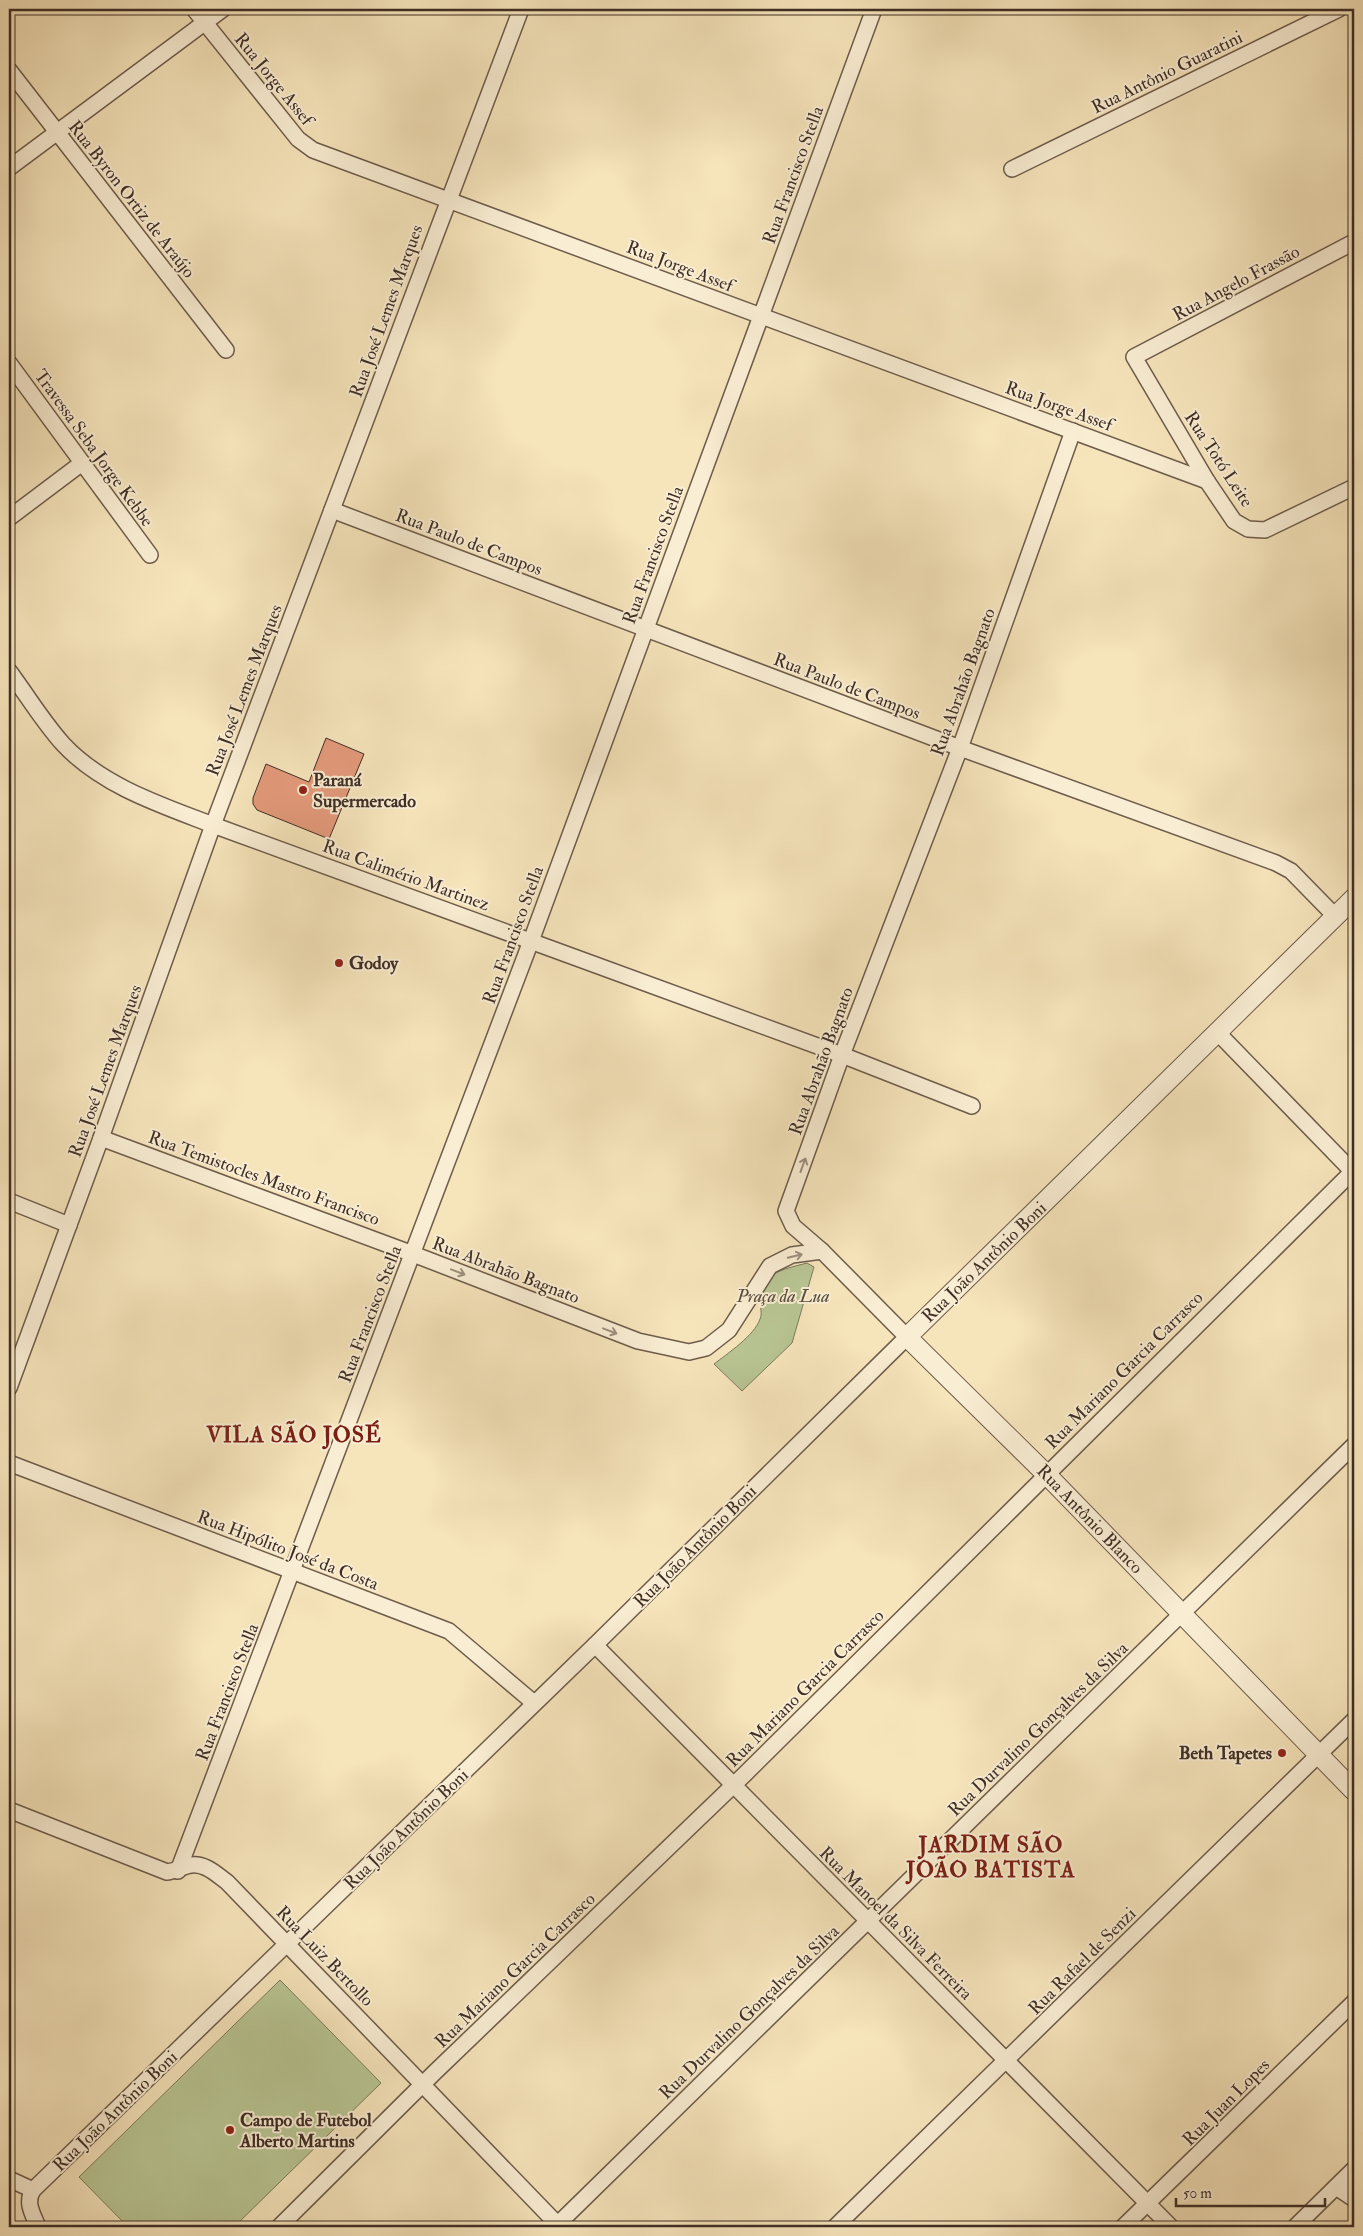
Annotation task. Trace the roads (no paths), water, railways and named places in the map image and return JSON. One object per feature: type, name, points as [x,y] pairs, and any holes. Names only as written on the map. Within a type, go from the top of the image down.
[{"type":"street","name":"Rua Jorge Assef","points":[[194,9],[298,139],[313,150],[1207,481]]},
{"type":"street","points":[[9,168],[223,9]]},
{"type":"street","name":"Rua José Lemes Marques","points":[[9,1388],[213,825],[521,9]]},
{"type":"street","name":"Rua Francisco Stella","points":[[178,1871],[531,941],[874,9]]},
{"type":"street","name":"Rua Antônio Guaratini","points":[[1012,169],[1339,9]]},
{"type":"street","name":"Rua Byron Ortiz de Araújo","points":[[9,70],[226,350]]},
{"type":"street","name":"Rua Angelo Frassão","points":[[1134,357],[1354,242]]},
{"type":"street","name":"Rua Totó Leite","points":[[1134,357],[1207,481],[1234,521],[1248,529],[1265,530],[1354,487]]},
{"type":"street","name":"Travessa Seba Jorge Kebbe","points":[[9,363],[150,555]]},
{"type":"street","name":"Rua Abrahão Bagnato","points":[[822,1251],[793,1226],[786,1211],[842,1055],[960,748],[1073,431]]},
{"type":"street","points":[[9,518],[82,463]]},
{"type":"street","name":"Rua Paulo de Campos","points":[[332,510],[960,748],[1276,862],[1291,871],[1335,916]]},
{"type":"street","name":"Rua Calimério Martinez","points":[[9,670],[63,744],[93,770],[124,788],[213,825],[842,1055],[972,1106]]},
{"type":"street","name":"Rua João Antônio Boni","points":[[33,2190],[595,1645],[1354,898]]},
{"type":"street","points":[[1218,1033],[1354,1172]]},
{"type":"street","name":"Rua Temistocles Mastro Francisco","points":[[101,1138],[413,1254]]},
{"type":"street","name":"Rua Mariano Garcia Carrasco","points":[[279,2227],[423,2085],[734,1785],[1046,1474],[1354,1172]]},
{"type":"street","points":[[9,1201],[69,1225]]},
{"type":"street","name":"Rua Abrahão Bagnato","points":[[413,1254],[638,1342],[689,1352],[706,1348],[729,1330],[770,1266],[792,1255],[822,1251]]},
{"type":"street","name":"Rua Antônio Blanco","points":[[822,1251],[1046,1474],[1354,1791]]},
{"type":"street","name":"Rua Durvalino Gonçalves da Silva","points":[[557,2226],[1354,1445]]},
{"type":"street","name":"Rua Hipólito José da Costa","points":[[9,1463],[449,1631],[534,1703]]},
{"type":"street","name":"Rua Manoel da Silva Ferreira","points":[[595,1645],[1171,2227]]},
{"type":"street","name":"Rua Rafael de Senzi","points":[[835,2227],[1007,2062],[1354,1720]]},
{"type":"street","name":"Rua Luiz Bertollo","points":[[9,1810],[167,1872],[178,1871],[191,1865],[207,1867],[227,1882],[288,1943],[557,2226]]},
{"type":"street","name":"Rua Juan Lopes","points":[[1123,2227],[1354,2002]]},
{"type":"street","points":[[1295,2227],[1354,2169]]},
{"type":"street","points":[[9,2179],[33,2190],[28,2202],[38,2227]]},
{"type":"street","points":[[1336,2187],[1354,2199]]},
{"type":"place","name":"Paraná Supermercado","points":[[303,790]]},
{"type":"place","name":"Godoy","points":[[339,963]]},
{"type":"place","name":"Beth Tapetes","points":[[1282,1753]]},
{"type":"place","name":"Campo de Futebol Alberto Martins","points":[[230,2130]]},
{"type":"district","name":"VILA SÃO JOSÉ","points":[[294,1434]]},
{"type":"district","name":"JARDIM SÃO JOÃO BATISTA","points":[[991,1856]]},
{"type":"park label","name":"Praça da Lua","points":[[783,1296]]}]
